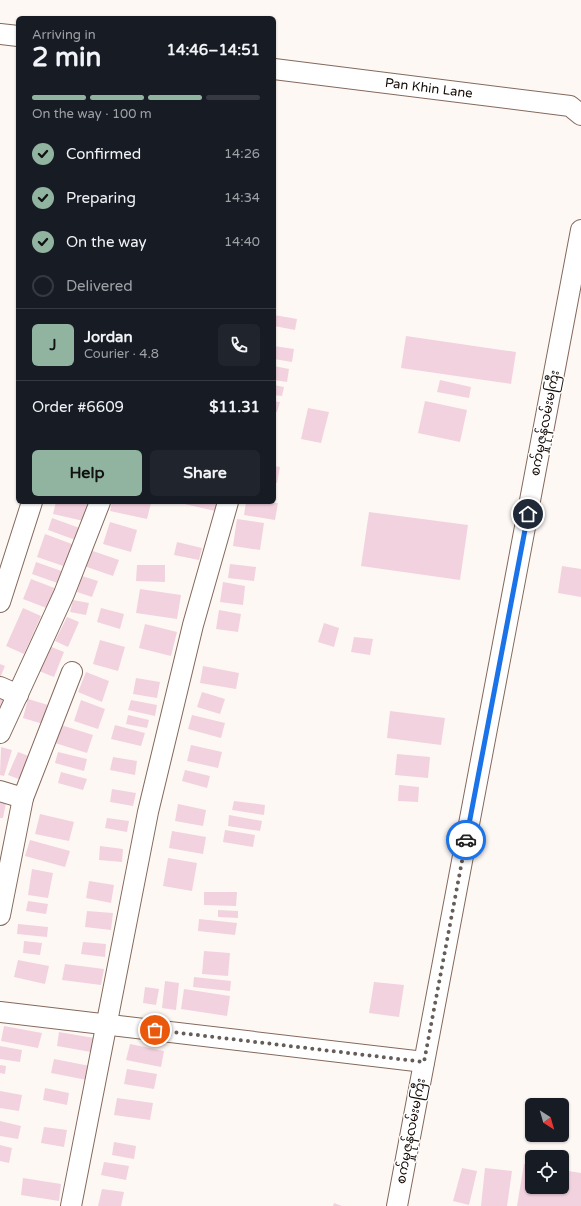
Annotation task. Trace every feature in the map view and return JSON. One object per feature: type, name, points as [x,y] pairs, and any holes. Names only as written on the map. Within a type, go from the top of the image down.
[{"type":"street","points":[[0,34],[16,36]]},
{"type":"street","name":"Pan Khin Lane","points":[[276,69],[570,106],[581,115]]},
{"type":"street","name":"စက်မှုဇုန်လမ်းမကြီး","points":[[397,1206],[581,230]]},
{"type":"street","points":[[0,602],[31,504]]},
{"type":"street","points":[[0,733],[9,691],[64,594],[99,504]]},
{"type":"street","points":[[71,1206],[148,812],[193,625],[227,504]]},
{"type":"street","points":[[1,903],[23,798],[72,672]]},
{"type":"street","points":[[0,791],[23,798]]},
{"type":"street","points":[[0,1012],[424,1062]]},
{"type":"building","points":[[276,315],[297,319],[295,330],[276,326]]},
{"type":"building","points":[[406,336],[516,352],[511,384],[401,368]]},
{"type":"building","points":[[276,346],[294,349],[292,362],[276,359]]},
{"type":"building","points":[[276,366],[289,369],[287,382],[276,380]]},
{"type":"building","points":[[440,380],[471,387],[469,398],[437,392]]},
{"type":"building","points":[[276,385],[284,387],[282,396],[276,395]]},
{"type":"building","points":[[276,401],[280,402],[276,412]]},
{"type":"building","points":[[425,401],[467,410],[460,442],[418,433]]},
{"type":"building","points":[[308,408],[329,412],[321,443],[301,439]]},
{"type":"building","points":[[276,466],[280,467],[276,483]]},
{"type":"building","points":[[278,503],[275,520],[244,515],[246,504]]},
{"type":"building","points":[[56,504],[92,505],[88,522],[53,514]]},
{"type":"building","points":[[112,504],[151,504],[147,519],[110,511]]},
{"type":"building","points":[[185,504],[217,504],[215,511]]},
{"type":"building","points":[[369,512],[468,525],[460,580],[361,566]]},
{"type":"building","points":[[52,518],[85,530],[81,542],[48,530]]},
{"type":"building","points":[[237,519],[264,523],[260,550],[233,546]]},
{"type":"building","points":[[110,522],[137,530],[131,552],[103,544]]},
{"type":"building","points":[[45,534],[80,547],[72,569],[37,557]]},
{"type":"building","points":[[177,542],[202,548],[199,560],[174,555]]},
{"type":"building","points":[[90,550],[119,560],[113,576],[84,566]]},
{"type":"building","points":[[36,562],[67,573],[63,585],[32,574]]},
{"type":"building","points":[[230,564],[256,567],[254,581],[228,578]]},
{"type":"building","points":[[137,565],[165,565],[165,582],[136,581]]},
{"type":"building","points":[[562,566],[581,569],[581,597],[558,593]]},
{"type":"building","points":[[82,576],[98,581],[92,597],[77,592]]},
{"type":"building","points":[[31,579],[57,589],[49,609],[23,599]]},
{"type":"building","points":[[223,582],[245,586],[243,605],[220,602]]},
{"type":"building","points":[[140,589],[181,595],[177,619],[136,613]]},
{"type":"building","points":[[73,600],[89,603],[86,615],[70,612]]},
{"type":"building","points":[[23,608],[41,616],[24,654],[6,646]]},
{"type":"building","points":[[101,608],[124,614],[120,629],[97,622]]},
{"type":"building","points":[[219,610],[241,614],[238,632],[216,629]]},
{"type":"building","points":[[67,617],[79,622],[68,647],[55,641]]},
{"type":"building","points":[[324,623],[339,628],[334,647],[318,642]]},
{"type":"building","points":[[145,624],[177,632],[171,656],[139,648]]},
{"type":"building","points":[[354,637],[373,639],[370,655],[351,652]]},
{"type":"building","points":[[100,640],[125,647],[118,671],[93,664]]},
{"type":"building","points":[[49,646],[64,652],[54,677],[39,671]]},
{"type":"building","points":[[0,664],[5,666],[0,678]]},
{"type":"building","points":[[203,666],[239,673],[236,689],[200,683]]},
{"type":"building","points":[[86,672],[109,681],[102,702],[78,692]]},
{"type":"building","points":[[136,678],[160,682],[157,698],[133,694]]},
{"type":"building","points":[[202,692],[225,699],[220,714],[197,707]]},
{"type":"building","points":[[0,697],[7,699],[0,714]]},
{"type":"building","points":[[28,699],[48,705],[43,724],[23,718]]},
{"type":"building","points":[[81,700],[105,709],[98,729],[74,721]]},
{"type":"building","points":[[131,700],[157,705],[155,716],[128,710]]},
{"type":"building","points":[[390,711],[445,718],[441,745],[387,738]]},
{"type":"building","points":[[128,715],[149,720],[147,728],[126,724]]},
{"type":"building","points":[[192,715],[225,723],[221,738],[188,729]]},
{"type":"building","points":[[61,725],[93,735],[87,753],[55,743]]},
{"type":"building","points":[[115,725],[145,733],[141,746],[111,739]]},
{"type":"building","points":[[191,745],[222,752],[218,768],[187,761]]},
{"type":"building","points":[[1,747],[12,750],[4,776],[0,775]]},
{"type":"building","points":[[18,752],[34,758],[24,781],[8,775]]},
{"type":"building","points":[[58,752],[87,759],[84,771],[55,763]]},
{"type":"building","points":[[397,754],[430,757],[428,778],[395,775]]},
{"type":"building","points":[[113,757],[137,761],[135,775],[110,770]]},
{"type":"building","points":[[185,770],[210,776],[207,788],[182,781]]},
{"type":"building","points":[[61,772],[87,779],[83,790],[58,783]]},
{"type":"building","points":[[399,785],[419,787],[418,802],[398,801]]},
{"type":"building","points":[[112,789],[136,793],[133,806],[110,802]]},
{"type":"building","points":[[0,797],[7,798],[3,818],[0,818]]},
{"type":"building","points":[[234,801],[265,805],[264,815],[232,810]]},
{"type":"building","points":[[178,804],[206,810],[203,826],[175,821]]},
{"type":"building","points":[[40,814],[74,822],[69,841],[35,834]]},
{"type":"building","points":[[229,815],[262,821],[260,831],[228,826]]},
{"type":"building","points":[[107,818],[129,821],[127,832],[105,828]]},
{"type":"building","points":[[225,830],[255,835],[253,847],[223,842]]},
{"type":"building","points":[[172,831],[206,837],[203,854],[169,848]]},
{"type":"building","points":[[30,840],[70,851],[65,867],[25,856]]},
{"type":"building","points":[[100,846],[123,849],[122,862],[99,860]]},
{"type":"building","points":[[168,858],[197,863],[192,891],[163,886]]},
{"type":"building","points":[[32,869],[53,873],[48,898],[28,895]]},
{"type":"building","points":[[89,881],[114,885],[111,903],[86,898]]},
{"type":"building","points":[[204,892],[237,892],[236,906],[204,905]]},
{"type":"building","points":[[28,901],[48,904],[46,914],[26,911]]},
{"type":"building","points":[[218,910],[238,911],[238,918],[218,917]]},
{"type":"building","points":[[87,911],[113,913],[111,930],[85,927]]},
{"type":"building","points":[[199,919],[237,923],[235,935],[198,931]]},
{"type":"building","points":[[18,924],[48,927],[47,937],[17,934]]},
{"type":"building","points":[[24,941],[42,943],[40,955],[23,953]]},
{"type":"building","points":[[83,942],[106,944],[105,957],[81,954]]},
{"type":"building","points":[[204,951],[230,953],[228,976],[202,974]]},
{"type":"building","points":[[18,960],[49,966],[45,984],[14,977]]},
{"type":"building","points":[[65,964],[104,969],[101,985],[62,980]]},
{"type":"building","points":[[194,977],[231,981],[230,991],[193,987]]},
{"type":"building","points":[[165,981],[179,983],[176,1010],[162,1008]]},
{"type":"building","points":[[374,982],[404,985],[399,1017],[369,1013]]},
{"type":"building","points":[[145,987],[159,989],[156,1005],[143,1003]]},
{"type":"building","points":[[184,989],[230,996],[227,1016],[181,1009]]},
{"type":"building","points":[[4,1026],[42,1033],[38,1048],[1,1041]]},
{"type":"building","points":[[59,1032],[94,1038],[91,1052],[57,1046]]},
{"type":"building","points":[[130,1044],[164,1051],[161,1067],[126,1060]]},
{"type":"building","points":[[0,1046],[22,1050],[20,1062],[0,1059]]},
{"type":"building","points":[[54,1059],[90,1066],[87,1080],[51,1073]]},
{"type":"building","points":[[0,1065],[6,1066],[5,1074],[0,1073]]},
{"type":"building","points":[[127,1069],[157,1074],[154,1089],[124,1084]]},
{"type":"building","points":[[45,1088],[69,1093],[67,1105],[43,1100]]},
{"type":"building","points":[[0,1091],[22,1095],[19,1111],[0,1108]]},
{"type":"building","points":[[117,1098],[153,1103],[150,1120],[114,1115]]},
{"type":"building","points":[[0,1121],[21,1126],[18,1139],[0,1136]]},
{"type":"building","points":[[44,1127],[67,1130],[64,1147],[41,1143]]},
{"type":"building","points":[[114,1142],[136,1146],[134,1159],[112,1155]]},
{"type":"building","points":[[0,1145],[12,1148],[9,1163],[0,1161]]},
{"type":"building","points":[[104,1162],[129,1166],[126,1180],[101,1175]]},
{"type":"building","points":[[524,1164],[525,1194],[569,1194],[569,1171],[581,1173],[581,1206],[517,1206]]},
{"type":"building","points":[[462,1168],[477,1171],[469,1205],[453,1201]]},
{"type":"building","points":[[485,1168],[512,1171],[507,1206],[481,1206]]},
{"type":"building","points":[[23,1178],[61,1184],[59,1201],[21,1195]]},
{"type":"building","points":[[102,1189],[124,1192],[121,1206],[98,1206]]},
{"type":"building","points":[[334,1203],[342,1206],[333,1206]]},
{"type":"way so far","points":[[155,1030],[424,1062],[466,840]]},
{"type":"route","points":[[466,840],[528,514]]}]
